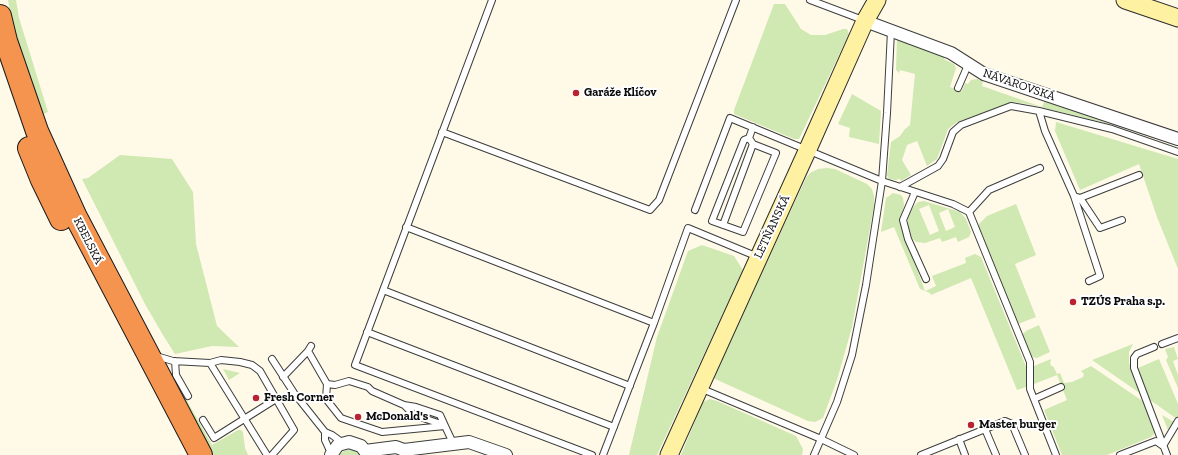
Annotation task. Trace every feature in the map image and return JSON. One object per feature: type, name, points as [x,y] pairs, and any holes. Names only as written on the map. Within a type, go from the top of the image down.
[{"type":"highway","name":"KBELSKÁ","points":[[0,16],[6,41],[23,91],[47,153],[93,252],[200,455]]},
{"type":"highway","name":"KBELSKÁ","points":[[0,66],[24,135],[54,206],[184,455]]},
{"type":"street","name":"LETŇANSKÁ","points":[[669,455],[865,21],[877,0]]},
{"type":"street","points":[[1125,0],[1152,4],[1178,18]]},
{"type":"street","name":"NÁVAROVSKÁ","points":[[865,21],[951,53],[984,74],[1178,139]]},
{"type":"street","points":[[331,454],[338,445],[349,442],[356,443],[367,453],[396,447],[401,452],[453,443],[469,442],[506,455]]},
{"type":"lane","points":[[492,0],[354,365],[592,455]]},
{"type":"lane","points":[[442,132],[650,210],[659,200],[736,0]]},
{"type":"lane","points":[[810,0],[865,21]]},
{"type":"lane","points":[[814,455],[837,402],[852,355],[866,285],[882,181],[891,31]]},
{"type":"lane","points":[[958,88],[968,65]]},
{"type":"lane","points":[[900,187],[938,166],[943,159],[953,132],[961,125],[1011,106],[1039,111],[1112,129],[1178,152]]},
{"type":"lane","points":[[1039,111],[1045,131],[1077,197],[1100,228],[1122,220]]},
{"type":"lane","points":[[695,210],[730,118],[808,149],[882,181],[954,204],[969,212],[1030,362],[1030,389],[1056,455]]},
{"type":"lane","points":[[748,138],[753,144],[776,153],[743,232],[712,221],[744,140],[748,138],[753,127]]},
{"type":"lane","points":[[723,225],[753,144]]},
{"type":"lane","points":[[969,212],[989,190],[1040,168]]},
{"type":"lane","points":[[1077,197],[1139,175]]},
{"type":"lane","points":[[915,192],[903,220],[908,239],[926,279]]},
{"type":"lane","points":[[1077,197],[1082,225],[1100,276],[1089,281]]},
{"type":"lane","points":[[406,227],[654,323]]},
{"type":"lane","points":[[602,455],[654,323],[688,228],[758,257]]},
{"type":"lane","points":[[383,290],[630,386]]},
{"type":"lane","points":[[367,332],[614,427]]},
{"type":"lane","points":[[1162,344],[1178,338]]},
{"type":"lane","points":[[1154,347],[1137,354],[1133,362],[1167,455]]},
{"type":"lane","points":[[283,377],[309,349],[327,384],[326,399],[341,418],[382,432],[445,426]]},
{"type":"lane","points":[[147,354],[175,361],[210,363],[221,360],[240,362],[252,365],[260,371],[294,430],[272,455]]},
{"type":"lane","points":[[272,359],[294,394],[325,432],[343,443]]},
{"type":"lane","points":[[175,361],[176,375],[188,396]]},
{"type":"lane","points":[[210,363],[267,455]]},
{"type":"lane","points":[[327,384],[335,385],[350,380],[368,387],[372,392],[404,405],[416,407],[440,415],[453,443]]},
{"type":"lane","points":[[1034,399],[1061,387]]},
{"type":"lane","points":[[699,388],[821,439],[854,455]]},
{"type":"lane","points":[[203,420],[214,438],[276,399]]},
{"type":"lane","points":[[921,455],[933,453],[959,439],[1005,420],[1012,424],[1024,455]]},
{"type":"lane","points":[[1163,446],[1178,422]]},
{"type":"lane","points":[[985,429],[996,455]]},
{"type":"lane","points":[[325,432],[325,440],[331,454]]},
{"type":"lane","points":[[959,439],[966,455]]},
{"type":"lane","points":[[1120,455],[1156,441],[1163,446]]},
{"type":"green space","points":[[8,0],[16,0],[19,18],[48,112],[43,114],[15,36]]},
{"type":"green space","points":[[774,4],[785,4],[801,29],[811,35],[825,35],[843,29],[847,29],[849,34],[799,139],[794,139],[734,114],[734,110]]},
{"type":"green space","points":[[897,39],[944,57],[944,59],[954,64],[956,68],[950,87],[962,91],[965,83],[968,84],[971,80],[977,79],[983,81],[982,86],[1042,107],[1045,100],[1113,125],[1033,105],[1013,102],[957,122],[948,129],[937,159],[927,166],[917,141],[907,145],[902,160],[911,175],[901,181],[900,179],[889,179],[887,175],[891,142],[900,136],[910,125],[915,74],[900,70],[899,73],[896,70]]},
{"type":"green space","points":[[852,94],[881,111],[879,144],[849,137],[850,128],[838,124]]},
{"type":"green space","points":[[1056,122],[1178,159],[1178,269],[1157,217],[1139,164],[1080,190],[1055,131]]},
{"type":"green space","points":[[120,155],[172,159],[193,192],[196,244],[217,326],[239,347],[212,346],[175,354],[163,335],[145,304],[82,179],[88,178]]},
{"type":"green space","points":[[818,169],[835,169],[867,184],[872,189],[874,206],[852,327],[837,380],[823,418],[815,422],[808,421],[713,378],[806,178],[810,173]]},
{"type":"green space","points":[[893,193],[901,195],[903,198],[904,205],[901,226],[925,291],[920,289],[894,227],[881,232],[886,198]]},
{"type":"green space","points":[[924,201],[960,212],[966,219],[971,232],[969,237],[958,242],[956,237],[942,242],[940,238],[925,243],[916,242],[912,238],[908,226],[908,217],[910,211],[918,202]],"holes":[[[929,205],[939,231],[930,235],[919,209]],[[948,209],[955,227],[946,231],[939,213]]]},
{"type":"green space","points":[[1016,204],[1036,255],[1015,264],[1036,317],[1018,324],[978,231],[979,224],[987,216]]},
{"type":"green space","points":[[702,245],[734,256],[743,270],[657,455],[629,455],[657,337],[688,251]]},
{"type":"green space","points":[[975,254],[981,257],[1027,369],[1026,387],[1017,390],[971,278],[931,295],[925,291],[936,286],[932,276],[966,263],[965,258]]},
{"type":"green space","points":[[1039,325],[1050,352],[1037,358],[1032,357],[1022,338],[1022,335],[1026,331]]},
{"type":"green space","points":[[1133,344],[1129,352],[1129,363],[1141,394],[1092,360]]},
{"type":"green space","points":[[1174,347],[1178,359],[1173,361],[1178,375],[1178,388],[1166,360],[1168,357],[1165,349]]},
{"type":"green space","points":[[1051,359],[1051,366],[1053,366],[1057,374],[1060,373],[1064,383],[1072,382],[1083,377],[1084,374],[1081,371],[1091,366],[1144,402],[1155,431],[1154,434],[1151,437],[1107,455],[1062,455],[1044,410],[1067,400],[1057,375],[1034,384],[1034,366]]},
{"type":"green space","points":[[1159,359],[1178,404],[1177,419],[1150,400],[1138,368]]},
{"type":"green space","points":[[166,369],[170,371],[212,445],[238,430],[241,430],[243,432],[245,448],[248,455],[208,455]]},
{"type":"green space","points":[[223,369],[240,373],[229,380]]},
{"type":"green space","points":[[710,399],[796,436],[803,449],[802,455],[681,455],[703,402]]},
{"type":"green space","points":[[1162,415],[1174,422],[1168,430]]},
{"type":"green space","points":[[349,449],[357,451],[360,455],[339,455]]},
{"type":"place","name":"Garáže Klíčov","points":[[576,93]]},
{"type":"place","name":"TZÚS Praha s.p.","points":[[1073,302]]},
{"type":"place","name":"Fresh Corner","points":[[256,398]]},
{"type":"place","name":"McDonald's","points":[[358,417]]},
{"type":"place","name":"Master burger","points":[[971,425]]}]
